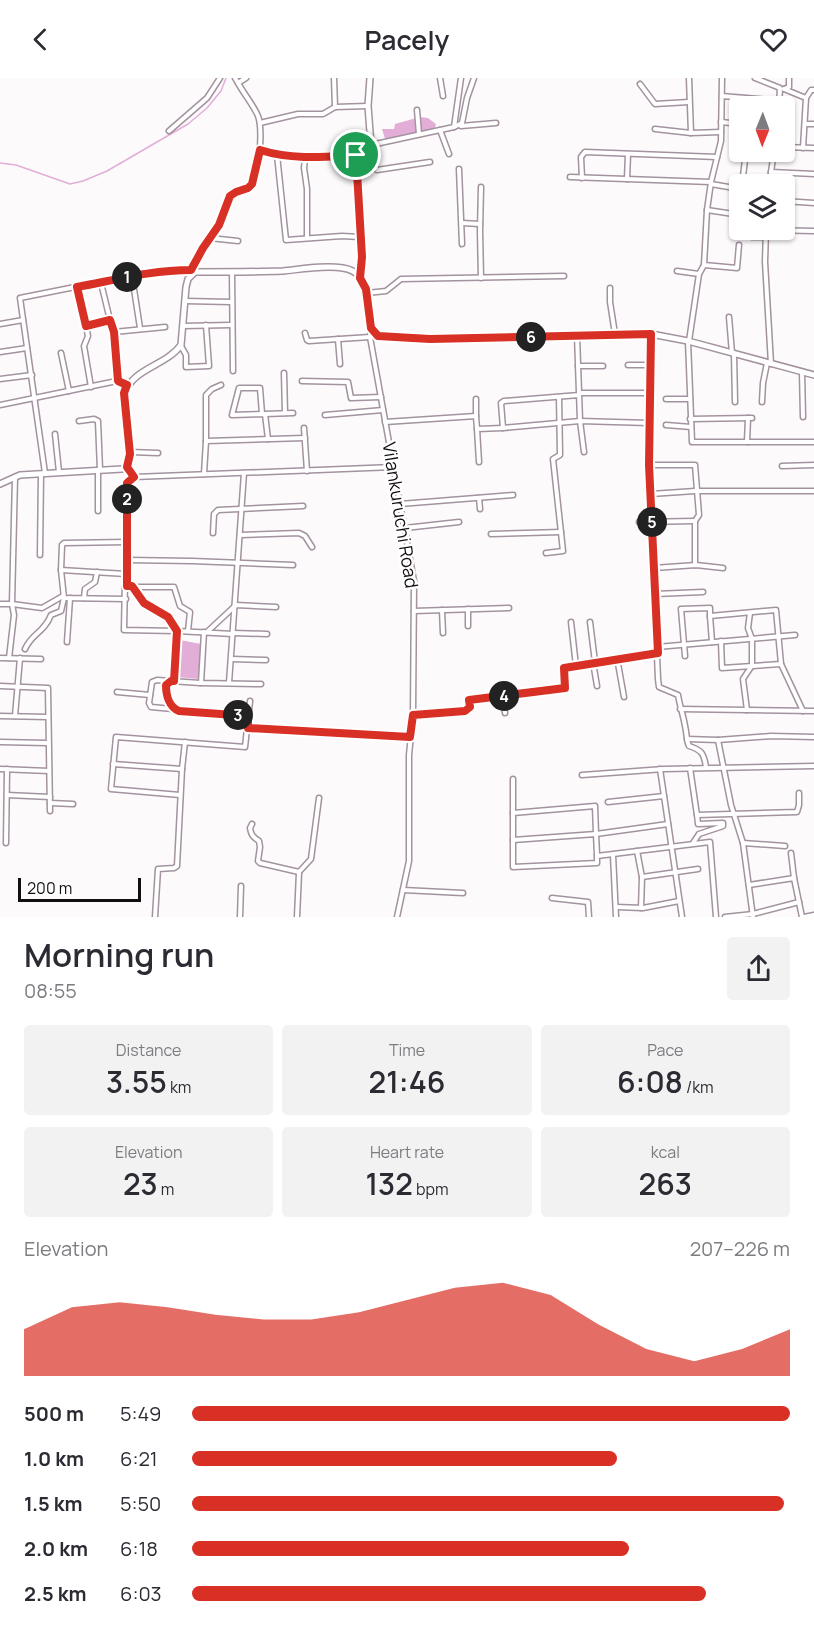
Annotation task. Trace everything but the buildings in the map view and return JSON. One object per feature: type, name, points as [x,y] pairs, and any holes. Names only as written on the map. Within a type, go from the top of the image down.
[{"type":"main road","points":[[360,278],[361,237],[356,155],[368,146],[370,78]]},
{"type":"main road","points":[[0,484],[15,476],[127,467],[129,452],[124,393],[127,385],[176,352],[181,345],[188,279],[191,272],[344,268],[353,271],[360,278],[367,293],[371,328],[378,336],[430,339],[651,334],[814,375]]},
{"type":"street","points":[[169,131],[207,98],[220,78]]},
{"type":"street","points":[[40,555],[43,473],[35,397],[20,298],[169,270],[191,272],[203,248],[219,225],[230,196],[252,184],[260,150],[260,123],[258,114],[246,99],[237,80],[246,78]]},
{"type":"street","points":[[334,78],[336,107]]},
{"type":"street","points":[[440,78],[443,96]]},
{"type":"street","points":[[454,127],[461,78]]},
{"type":"street","points":[[430,162],[377,170],[373,166],[368,146],[460,126],[474,78]]},
{"type":"street","points":[[689,78],[691,133]]},
{"type":"street","points":[[722,78],[721,141],[707,210],[704,265],[699,274],[688,342],[691,439],[695,443],[814,442]]},
{"type":"street","points":[[755,78],[807,98]]},
{"type":"street","points":[[782,89],[789,87],[789,78]]},
{"type":"street","points":[[640,84],[655,104],[689,102]]},
{"type":"street","points":[[781,96],[782,89]]},
{"type":"street","points":[[803,148],[807,98],[811,90],[814,90]]},
{"type":"street","points":[[722,96],[729,97]]},
{"type":"street","points":[[260,123],[298,114],[323,114],[336,107],[368,106]]},
{"type":"street","points":[[417,110],[419,134]]},
{"type":"street","points":[[721,122],[729,123]]},
{"type":"street","points":[[454,127],[496,123]]},
{"type":"street","points":[[805,124],[814,124]]},
{"type":"street","points":[[655,129],[691,133],[721,132]]},
{"type":"street","points":[[440,130],[449,154]]},
{"type":"street","points":[[795,148],[814,148]]},
{"type":"street","points":[[260,150],[305,159],[356,155]]},
{"type":"street","points":[[582,178],[581,157],[585,152],[717,157]]},
{"type":"street","points":[[627,179],[628,154]]},
{"type":"street","points":[[277,155],[286,240],[361,237]]},
{"type":"street","points":[[305,159],[307,238]]},
{"type":"street","points":[[772,162],[771,172],[814,174]]},
{"type":"street","points":[[459,169],[462,244]]},
{"type":"street","points":[[570,177],[711,183],[729,187]]},
{"type":"street","points":[[481,187],[481,278]]},
{"type":"street","points":[[795,202],[814,203]]},
{"type":"street","points":[[707,210],[729,213]]},
{"type":"street","points":[[462,223],[480,224]]},
{"type":"street","points":[[795,231],[814,231]]},
{"type":"street","points":[[210,238],[238,241]]},
{"type":"street","points":[[762,402],[763,382],[769,363],[765,240]]},
{"type":"street","points":[[704,265],[737,268],[739,245]]},
{"type":"street","points":[[677,271],[699,274]]},
{"type":"street","points":[[232,272],[233,371]]},
{"type":"street","points":[[132,276],[140,328]]},
{"type":"street","points":[[367,293],[386,291],[401,279],[564,276]]},
{"type":"street","points":[[101,283],[114,332],[118,381]]},
{"type":"street","points":[[77,287],[88,336],[84,346],[91,387]]},
{"type":"street","points":[[610,288],[615,334]]},
{"type":"street","points":[[185,301],[231,302]]},
{"type":"street","points":[[729,317],[735,402]]},
{"type":"street","points":[[0,324],[23,320]]},
{"type":"street","points":[[86,326],[110,320]]},
{"type":"street","points":[[181,345],[186,355],[186,367],[209,366],[206,325]]},
{"type":"street","points":[[183,326],[231,325]]},
{"type":"street","points":[[114,332],[165,327]]},
{"type":"street","name":"Vilankuruchi Road","points":[[371,328],[370,337],[414,581],[409,861],[397,917]]},
{"type":"street","points":[[305,333],[309,341],[370,337]]},
{"type":"street","points":[[651,334],[649,465],[659,687],[678,695],[689,746],[700,749],[704,755],[706,767]]},
{"type":"street","points":[[578,335],[580,421],[584,452]]},
{"type":"street","points":[[338,339],[340,364]]},
{"type":"street","points":[[0,352],[27,348]]},
{"type":"street","points":[[61,353],[69,391]]},
{"type":"street","points":[[628,365],[650,365]]},
{"type":"street","points":[[578,366],[603,366]]},
{"type":"street","points":[[801,372],[803,417]]},
{"type":"street","points":[[284,373],[285,413]]},
{"type":"street","points":[[0,379],[32,375]]},
{"type":"street","points":[[0,405],[118,381],[127,385]]},
{"type":"street","points":[[302,381],[348,382],[351,398],[381,397]]},
{"type":"street","points":[[204,474],[206,395],[221,385]]},
{"type":"street","points":[[267,439],[264,414],[260,388],[239,388],[232,415],[264,414],[285,413],[293,413]]},
{"type":"street","points":[[503,428],[501,403],[504,401],[579,394],[649,393]]},
{"type":"street","points":[[546,553],[563,551],[553,459],[560,455],[559,397]]},
{"type":"street","points":[[476,399],[479,462]]},
{"type":"street","points":[[666,399],[690,399]]},
{"type":"street","points":[[325,415],[383,410]]},
{"type":"street","points":[[385,422],[476,416]]},
{"type":"street","points":[[690,419],[750,418],[747,442]]},
{"type":"street","points":[[79,421],[94,419],[98,421],[98,511]]},
{"type":"street","points":[[477,429],[580,421],[649,423]]},
{"type":"street","points":[[666,424],[691,427]]},
{"type":"street","points":[[304,428],[307,471]]},
{"type":"street","points":[[55,434],[59,472]]},
{"type":"street","points":[[206,441],[305,438]]},
{"type":"street","points":[[129,452],[158,453]]},
{"type":"street","points":[[649,465],[695,465],[695,491],[699,515],[695,521],[695,566]]},
{"type":"street","points":[[782,466],[814,465]]},
{"type":"street","points":[[127,467],[134,477]]},
{"type":"street","points":[[267,634],[124,630],[129,586],[126,574],[128,481],[134,477],[394,467]]},
{"type":"street","points":[[229,683],[244,473]]},
{"type":"street","points":[[9,658],[14,615],[12,604],[15,476]]},
{"type":"street","points":[[651,494],[695,491],[814,491]]},
{"type":"street","points":[[400,504],[513,495]]},
{"type":"street","points":[[479,498],[480,509]]},
{"type":"street","points":[[213,533],[216,510],[303,506]]},
{"type":"street","points":[[639,522],[695,521]]},
{"type":"street","points":[[405,528],[459,522]]},
{"type":"street","points":[[491,534],[561,532]]},
{"type":"street","points":[[240,536],[299,533],[305,536],[312,547]]},
{"type":"street","points":[[51,615],[61,611],[62,545],[64,543],[127,542]]},
{"type":"street","points":[[127,560],[293,565]]},
{"type":"street","points":[[654,568],[695,566],[723,568]]},
{"type":"street","points":[[61,570],[126,574]]},
{"type":"street","points":[[84,598],[85,589],[95,582],[97,572]]},
{"type":"street","points":[[129,586],[144,603],[168,617],[177,631],[172,681]]},
{"type":"street","points":[[129,586],[174,587],[180,606],[190,612],[188,631]]},
{"type":"street","points":[[655,594],[703,592]]},
{"type":"street","points":[[0,604],[42,608],[63,597],[126,599]]},
{"type":"street","points":[[67,642],[70,598]]},
{"type":"street","points":[[25,650],[29,640],[46,627],[51,615],[47,605]]},
{"type":"street","points":[[201,683],[206,632],[236,605],[276,607]]},
{"type":"street","points":[[414,610],[509,608]]},
{"type":"street","points":[[685,657],[681,609],[710,608],[712,642]]},
{"type":"street","points":[[468,609],[468,626]]},
{"type":"street","points":[[442,610],[443,633]]},
{"type":"street","points":[[710,616],[776,610],[781,664],[803,711]]},
{"type":"street","points":[[747,710],[743,679],[752,666],[752,639],[748,628],[750,613]]},
{"type":"street","points":[[571,622],[576,666]]},
{"type":"street","points":[[590,622],[597,686]]},
{"type":"street","points":[[657,647],[795,635]]},
{"type":"street","points":[[721,641],[722,668],[781,664]]},
{"type":"street","points":[[413,715],[465,711],[470,707],[469,700],[565,688],[564,668],[658,653]]},
{"type":"street","points":[[0,658],[41,659]]},
{"type":"street","points":[[15,716],[20,658]]},
{"type":"street","points":[[617,658],[624,697]]},
{"type":"street","points":[[232,659],[266,660]]},
{"type":"street","points":[[248,716],[151,707],[149,703],[154,680],[261,684]]},
{"type":"street","points":[[172,681],[167,684],[166,696],[176,710]]},
{"type":"street","points":[[0,686],[48,688],[47,743],[50,811]]},
{"type":"street","points":[[117,692],[150,695]]},
{"type":"street","points":[[503,696],[505,713]]},
{"type":"street","points":[[180,795],[111,789],[116,736],[245,747],[250,701]]},
{"type":"street","points":[[680,708],[814,711]]},
{"type":"street","points":[[0,716],[48,717]]},
{"type":"street","points":[[248,728],[410,737]]},
{"type":"street","points":[[687,739],[814,737]]},
{"type":"street","points":[[718,740],[734,815],[743,843],[753,915]]},
{"type":"street","points":[[0,742],[47,743]]},
{"type":"street","points":[[155,917],[158,869],[177,866],[185,742]]},
{"type":"street","points":[[113,764],[182,769]]},
{"type":"street","points":[[582,775],[706,767],[814,766]]},
{"type":"street","points":[[690,768],[698,824],[723,823],[723,826],[699,834],[693,844]]},
{"type":"street","points":[[0,769],[49,771]]},
{"type":"street","points":[[6,843],[7,769]]},
{"type":"street","points":[[660,769],[682,917]]},
{"type":"street","points":[[513,778],[513,813],[513,840],[513,867],[597,862],[595,806],[513,813]]},
{"type":"street","points":[[697,814],[797,812],[799,793]]},
{"type":"street","points":[[7,795],[50,796]]},
{"type":"street","points":[[608,801],[664,796]]},
{"type":"street","points":[[297,917],[299,872],[311,859],[319,798]]},
{"type":"street","points":[[50,803],[73,804]]},
{"type":"street","points":[[513,840],[596,834],[668,824]]},
{"type":"street","points":[[252,825],[250,828],[253,838],[259,841],[258,861],[260,863],[299,872]]},
{"type":"street","points":[[597,856],[710,842],[716,917]]},
{"type":"street","points":[[743,843],[785,846]]},
{"type":"street","points":[[637,851],[642,877],[641,908]]},
{"type":"street","points":[[791,853],[803,917],[814,915]]},
{"type":"street","points":[[613,855],[616,917]]},
{"type":"street","points":[[642,877],[698,869]]},
{"type":"street","points":[[749,885],[794,878]]},
{"type":"street","points":[[240,917],[241,886]]},
{"type":"street","points":[[403,890],[463,892]]},
{"type":"street","points":[[552,898],[588,902],[589,917]]},
{"type":"street","points":[[616,907],[641,908],[679,901]]},
{"type":"street","points":[[726,917],[753,915],[799,902]]},
{"type":"shaded area","points":[[420,117],[428,118],[436,124],[435,128],[385,139],[382,129],[394,129],[395,124]]},
{"type":"shaded area","points":[[180,640],[201,644],[198,679],[177,677]]},
{"type":"waterway","points":[[0,163],[16,165],[70,184],[83,181],[107,171],[188,124],[207,108],[221,91],[226,78]]},
{"type":"route","points":[[260,150],[305,159],[356,155],[362,257],[360,278],[366,289],[371,328],[378,336],[430,339],[651,334],[649,465],[658,653],[564,668],[565,688],[469,700],[470,707],[465,711],[413,715],[410,737],[248,728],[248,716],[179,711],[173,707],[166,696],[166,685],[174,681],[177,631],[168,617],[144,603],[132,586],[127,586],[127,483],[134,477],[127,467],[130,454],[124,393],[127,385],[118,381],[114,332],[110,320],[86,326],[77,287],[141,274],[191,270],[219,225],[230,196],[252,184],[260,150]]}]
